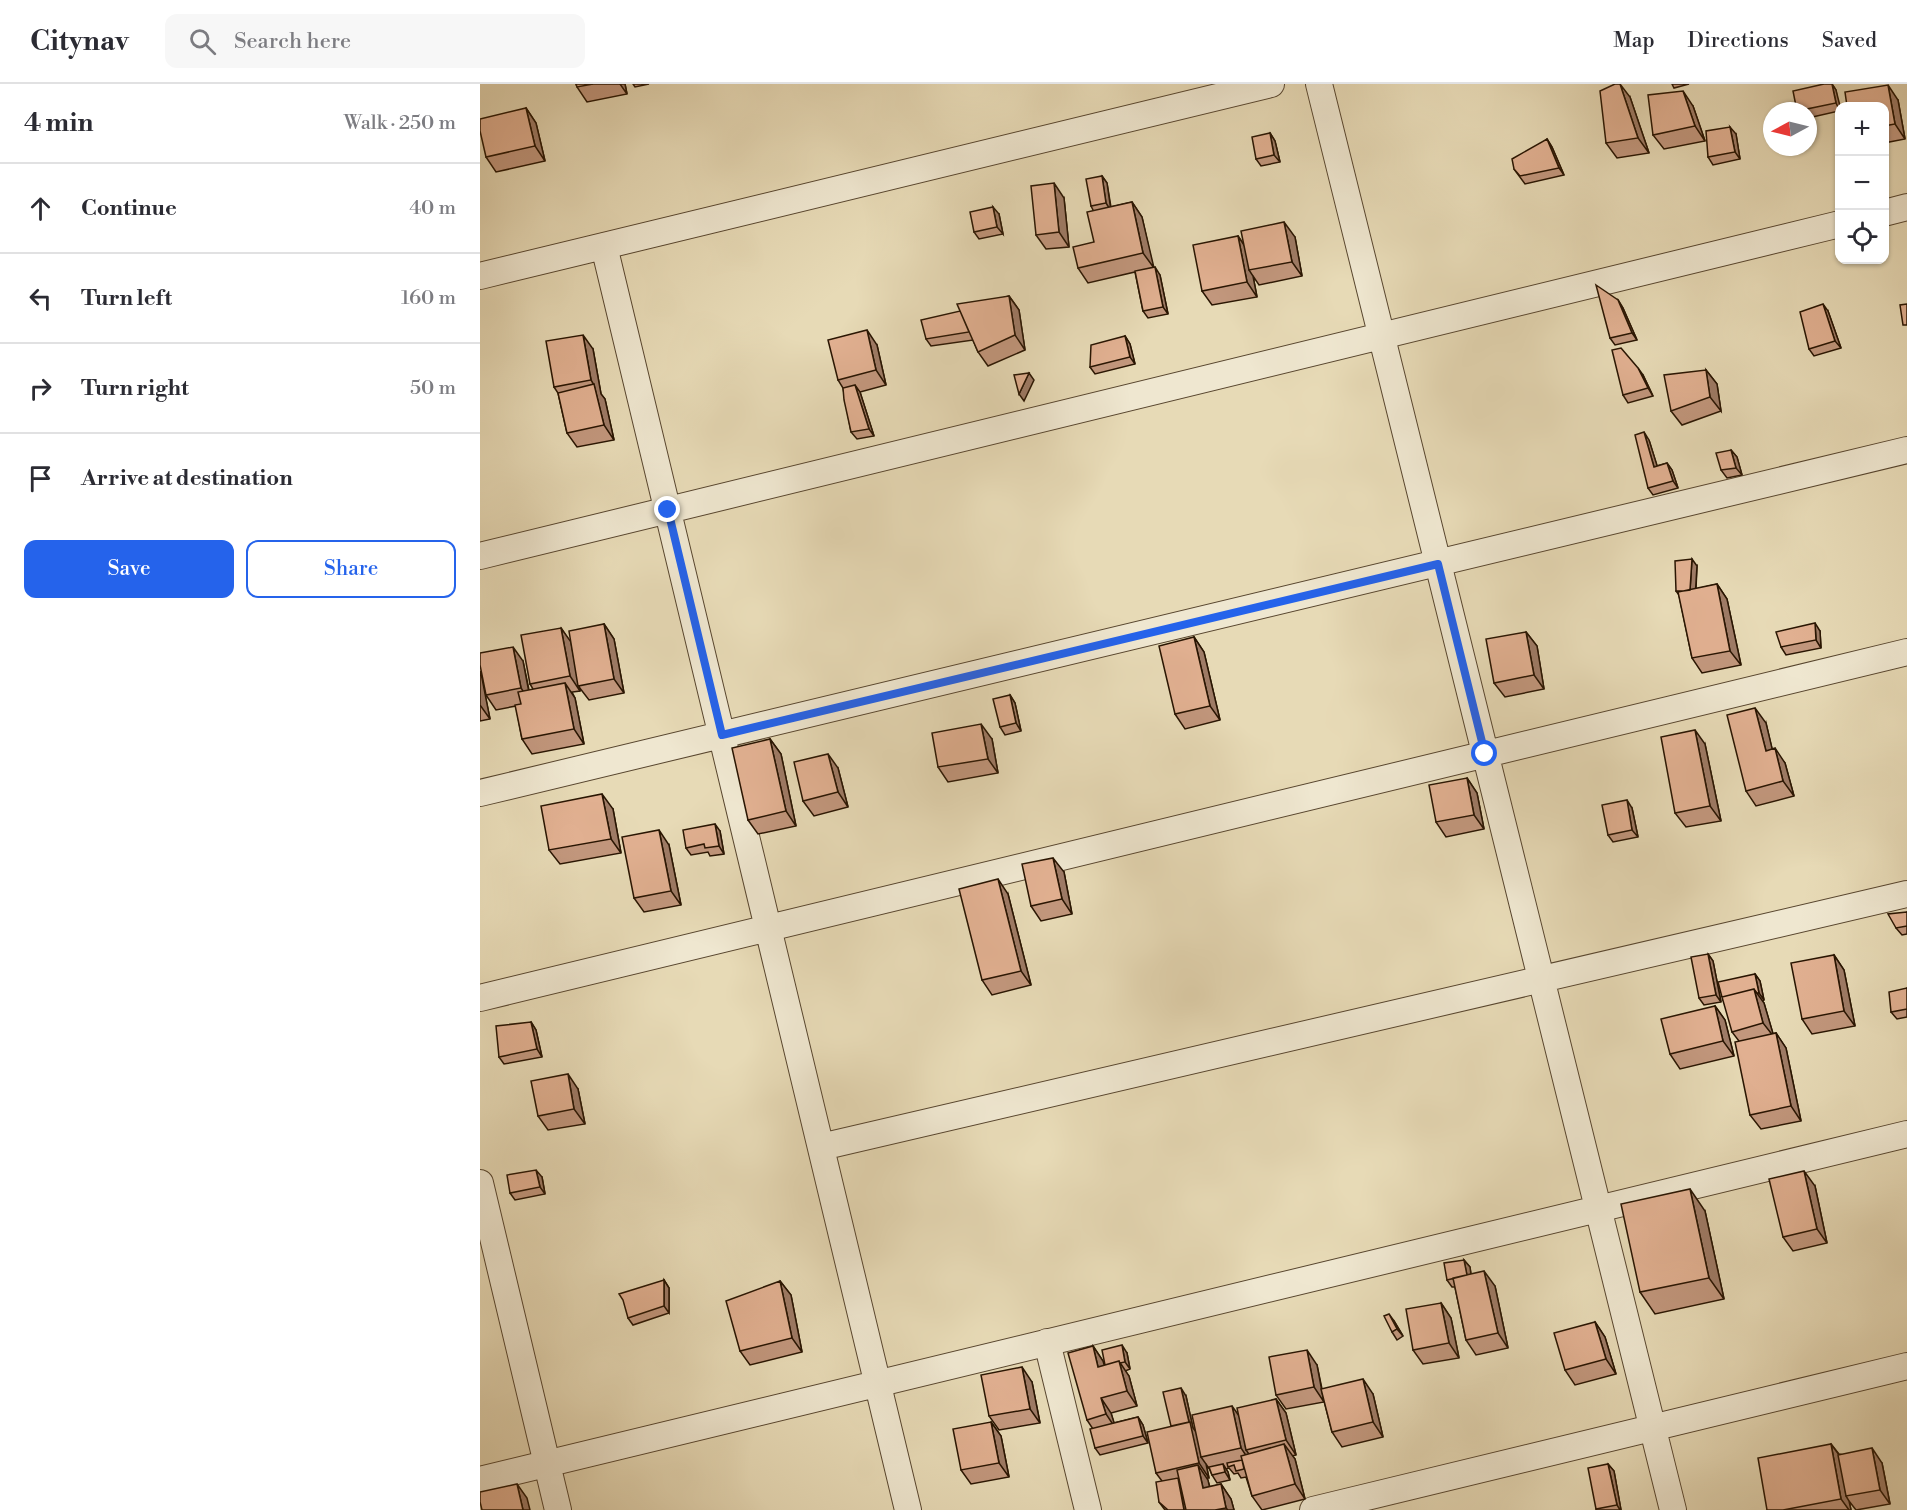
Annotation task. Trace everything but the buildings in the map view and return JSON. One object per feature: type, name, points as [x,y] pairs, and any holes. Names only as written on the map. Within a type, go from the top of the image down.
[{"type":"street","points":[[480,276],[1271,84]]},
{"type":"street","points":[[1319,84],[1673,1510]]},
{"type":"street","points":[[1889,212],[1907,207]]},
{"type":"street","points":[[480,556],[1835,225]]},
{"type":"street","points":[[604,246],[908,1510]]},
{"type":"street","points":[[480,793],[1907,450]]},
{"type":"street","points":[[480,998],[1907,651]]},
{"type":"street","points":[[821,1148],[1907,894]]},
{"type":"street","points":[[480,1480],[1907,1134]]},
{"type":"street","points":[[480,1183],[558,1510]]},
{"type":"street","points":[[1047,1342],[1088,1510]]},
{"type":"street","points":[[1313,1510],[1907,1366]]},
{"type":"route","points":[[668,510],[722,735],[1438,564],[1485,754]]}]
